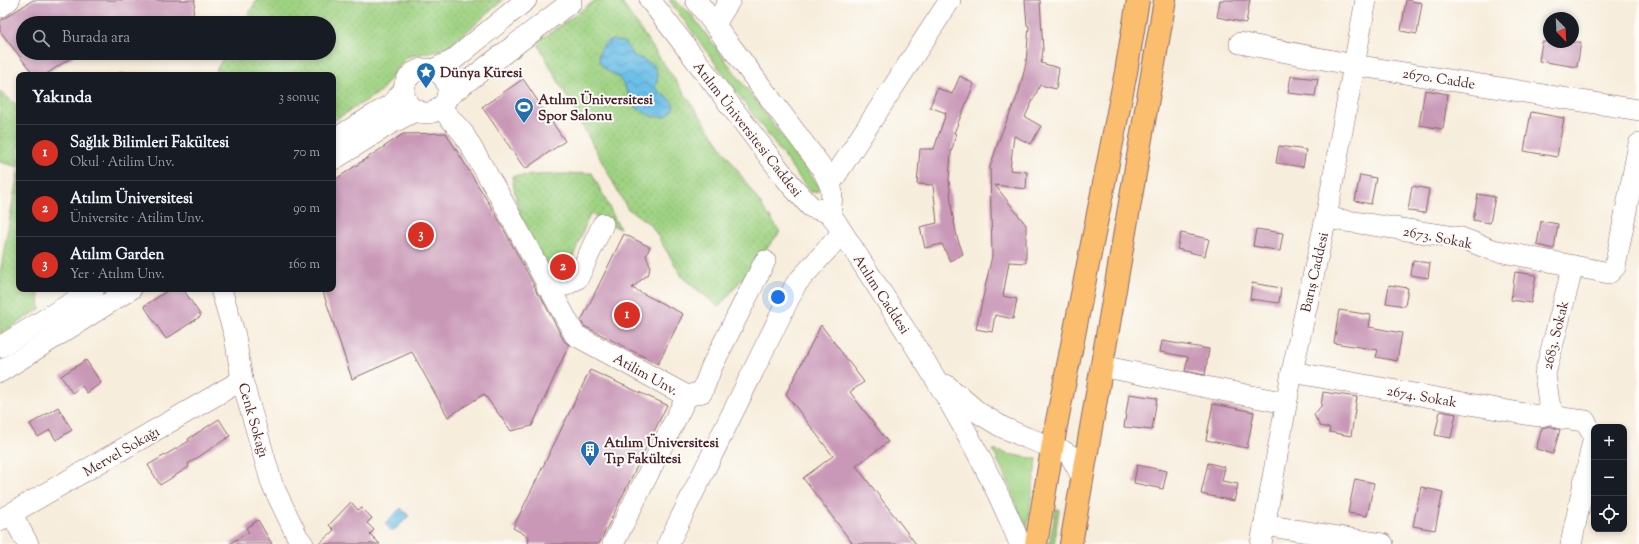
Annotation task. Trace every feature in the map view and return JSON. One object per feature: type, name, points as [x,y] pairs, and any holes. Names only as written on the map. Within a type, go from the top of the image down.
[{"type":"main road","points":[[1036,544],[1052,447],[1126,72],[1138,0]]},
{"type":"main road","points":[[1070,544],[1165,0]]},
{"type":"street","points":[[0,7],[9,0]]},
{"type":"street","points":[[336,138],[392,104],[404,90],[406,83],[413,73],[419,70],[432,70],[452,61],[526,0]]},
{"type":"street","points":[[530,0],[546,22]]},
{"type":"street","name":"Atılım Üniversitesi Caddesi","points":[[650,0],[790,185],[811,207],[830,213]]},
{"type":"street","points":[[696,0],[810,152],[830,184],[833,194],[830,213]]},
{"type":"street","points":[[715,24],[730,0]]},
{"type":"street","points":[[830,184],[950,0]]},
{"type":"street","name":"Barış Caddesi","points":[[1262,535],[1292,372],[1326,218],[1366,0]]},
{"type":"street","points":[[404,90],[407,102],[417,110],[430,112],[571,2]]},
{"type":"street","name":"2670. Cadde","points":[[1240,43],[1354,65],[1639,110]]},
{"type":"street","points":[[432,70],[442,76],[445,80],[447,86],[443,102]]},
{"type":"street","name":"Atilim Unv.","points":[[443,102],[498,193],[575,335],[687,396],[702,392],[712,366],[765,261]]},
{"type":"street","points":[[336,158],[392,123],[417,110]]},
{"type":"street","points":[[1572,266],[1609,273],[1615,267],[1639,144]]},
{"type":"street","name":"Atılım Caddesi","points":[[830,213],[934,374],[982,458],[1004,503],[1020,544]]},
{"type":"street","name":"2673. Sokak","points":[[1326,218],[1461,238],[1493,250],[1572,266]]},
{"type":"street","points":[[548,287],[566,285],[578,278],[603,224]]},
{"type":"street","points":[[668,544],[796,284],[842,233]]},
{"type":"street","name":"2683. Sokak","points":[[1553,413],[1549,403],[1545,374],[1572,266]]},
{"type":"street","points":[[0,347],[89,292]]},
{"type":"street","points":[[0,372],[126,292]]},
{"type":"street","name":"Cenk Sokağı","points":[[222,292],[235,336],[242,380],[272,484],[303,544]]},
{"type":"street","points":[[1101,366],[1286,403]]},
{"type":"street","name":"2674. Sokak","points":[[1292,372],[1525,414],[1540,416],[1553,413]]},
{"type":"street","name":"Atılım Caddesi","points":[[934,374],[979,413],[1008,430],[1070,455],[1082,477]]},
{"type":"street","name":"Mervel Sokağı","points":[[6,518],[242,380]]},
{"type":"street","points":[[613,544],[687,396]]},
{"type":"street","points":[[1553,413],[1561,418],[1585,421],[1594,436],[1571,544]]},
{"type":"street","points":[[6,518],[28,544]]},
{"type":"street","points":[[1262,535],[1383,544]]},
{"type":"green space","points":[[257,0],[503,0],[448,48],[407,57],[380,92],[336,119],[336,72],[215,72],[222,60],[336,60],[336,16],[247,16]]},
{"type":"green space","points":[[596,0],[620,0],[780,232],[719,307],[683,278],[651,225],[627,208],[537,42]]},
{"type":"green space","points":[[669,0],[674,0],[691,14],[816,182],[819,187],[817,192],[810,192]]},
{"type":"green space","points":[[0,91],[16,104],[16,166],[0,162]]},
{"type":"green space","points":[[592,173],[620,229],[590,213],[564,280],[548,272],[520,221],[512,176]]},
{"type":"green space","points":[[16,184],[16,292],[38,292],[40,309],[0,334],[0,273]]},
{"type":"green space","points":[[993,450],[1037,459],[1026,533],[1010,487]]},
{"type":"green space","points":[[1056,509],[1059,509],[1054,544],[1049,544]]},
{"type":"water","points":[[611,40],[624,42],[633,55],[654,65],[658,76],[655,87],[673,103],[674,107],[667,116],[658,117],[649,115],[633,104],[620,79],[604,68],[601,64],[599,56],[601,48]]},
{"type":"water","points":[[401,508],[409,516],[392,532],[385,523]]},
{"type":"building","points":[[33,0],[195,0],[193,16],[16,16],[16,52],[0,31],[0,21]]},
{"type":"building","points":[[1025,0],[1040,0],[1043,50],[1041,63],[1059,68],[1056,89],[1040,85],[1025,117],[1041,126],[1031,144],[1014,136],[1010,170],[1027,172],[1026,189],[995,185],[1026,225],[1026,263],[1009,262],[1003,296],[1017,299],[1013,319],[995,315],[992,332],[976,329],[992,256],[990,167],[1000,137],[1019,92],[1026,63],[1029,26],[1027,25]]},
{"type":"building","points":[[1220,0],[1250,0],[1246,23],[1217,17]]},
{"type":"building","points":[[1406,0],[1422,3],[1417,34],[1401,31]]},
{"type":"building","points":[[1542,42],[1543,48],[1579,48],[1579,42],[1581,42],[1577,67],[1539,61]]},
{"type":"building","points":[[22,60],[68,60],[50,72],[32,72]]},
{"type":"building","points":[[960,76],[974,84],[954,133],[956,134],[951,153],[949,180],[952,212],[957,237],[963,254],[950,261],[942,244],[925,248],[920,227],[937,223],[933,185],[917,184],[920,149],[934,149],[946,113],[930,107],[937,88],[952,94]]},
{"type":"building","points":[[1291,76],[1318,79],[1315,96],[1288,93]]},
{"type":"building","name":"Atılım Üniversitesi Spor Salonu","points":[[523,79],[565,141],[525,169],[482,107]]},
{"type":"building","points":[[1425,90],[1448,94],[1443,129],[1419,125]]},
{"type":"building","points":[[1531,112],[1564,118],[1557,157],[1524,151]]},
{"type":"building","points":[[446,133],[496,215],[535,287],[537,294],[541,297],[564,341],[569,345],[532,426],[511,431],[484,394],[448,417],[412,352],[352,379],[323,292],[336,292],[336,179],[403,134]]},
{"type":"building","points":[[1279,146],[1306,150],[1303,167],[1276,163]]},
{"type":"building","points":[[1360,175],[1376,178],[1371,204],[1355,201]]},
{"type":"building","points":[[1412,186],[1429,189],[1425,213],[1408,211]]},
{"type":"building","points":[[1478,194],[1495,197],[1490,223],[1473,220]]},
{"type":"building","points":[[1541,221],[1558,224],[1554,249],[1537,245]]},
{"type":"building","points":[[1256,229],[1283,233],[1280,251],[1253,246]]},
{"type":"building","points":[[1181,233],[1209,239],[1205,256],[1177,249]]},
{"type":"building","points":[[624,234],[650,247],[646,256],[650,265],[649,273],[632,288],[683,314],[658,364],[584,326],[581,321]]},
{"type":"building","points":[[1413,261],[1430,263],[1428,278],[1411,275]]},
{"type":"building","points":[[1515,272],[1536,275],[1531,303],[1511,300]]},
{"type":"building","points":[[1252,283],[1281,288],[1279,303],[1250,299]]},
{"type":"building","points":[[1389,285],[1408,288],[1405,306],[1386,303]]},
{"type":"building","points":[[165,292],[185,292],[201,316],[166,339],[144,306]]},
{"type":"building","points":[[1339,310],[1371,315],[1369,327],[1402,333],[1397,361],[1376,357],[1378,350],[1334,343]]},
{"type":"building","points":[[821,325],[864,382],[850,392],[888,442],[856,466],[916,544],[853,544],[803,478],[833,456],[786,394]]},
{"type":"building","points":[[1162,341],[1209,349],[1205,375],[1185,371],[1188,357],[1160,352]]},
{"type":"building","points":[[86,360],[101,383],[87,393],[82,386],[72,393],[61,376]]},
{"type":"building","name":"Atılım Üniversitesi Tıp Fakültesi","points":[[590,370],[667,405],[599,544],[528,544],[529,537],[513,528]]},
{"type":"building","points":[[1323,392],[1357,397],[1351,436],[1329,432],[1330,428],[1320,426],[1314,415],[1321,406]]},
{"type":"building","points":[[1129,394],[1157,398],[1152,430],[1124,427]]},
{"type":"building","points":[[1213,404],[1254,412],[1247,448],[1206,440]]},
{"type":"building","points":[[58,407],[72,430],[56,440],[50,430],[38,437],[30,424]]},
{"type":"building","points":[[1440,411],[1456,414],[1451,438],[1435,435]]},
{"type":"building","points":[[219,419],[230,436],[188,464],[189,467],[160,485],[148,465],[189,441],[188,439]]},
{"type":"building","points":[[1550,426],[1560,430],[1553,454],[1536,449],[1542,428]]},
{"type":"building","points":[[1208,463],[1225,467],[1222,481],[1238,484],[1234,501],[1201,494]]},
{"type":"building","points":[[1137,465],[1167,471],[1163,489],[1134,483]]},
{"type":"building","points":[[1355,479],[1374,483],[1367,516],[1348,513]]},
{"type":"building","points":[[1421,487],[1443,492],[1435,530],[1413,526]]},
{"type":"building","points":[[351,502],[358,510],[362,508],[372,518],[367,523],[374,530],[370,534],[380,544],[319,544],[334,530],[329,525]]},
{"type":"building","points":[[258,520],[272,544],[229,544],[249,532],[246,528]]},
{"type":"place","name":"Dünya Küresi","points":[[426,89]]},
{"type":"place","name":"Atılım Üniversitesi Spor Salonu","points":[[524,124]]},
{"type":"place","name":"Atılım Garden","points":[[421,235]]},
{"type":"place","name":"Atılım Üniversitesi","points":[[563,267]]},
{"type":"place","name":"Sağlık Bilimleri Fakültesi","points":[[627,315]]},
{"type":"place","name":"Atılım Üniversitesi Tıp Fakültesi","points":[[590,467]]}]
